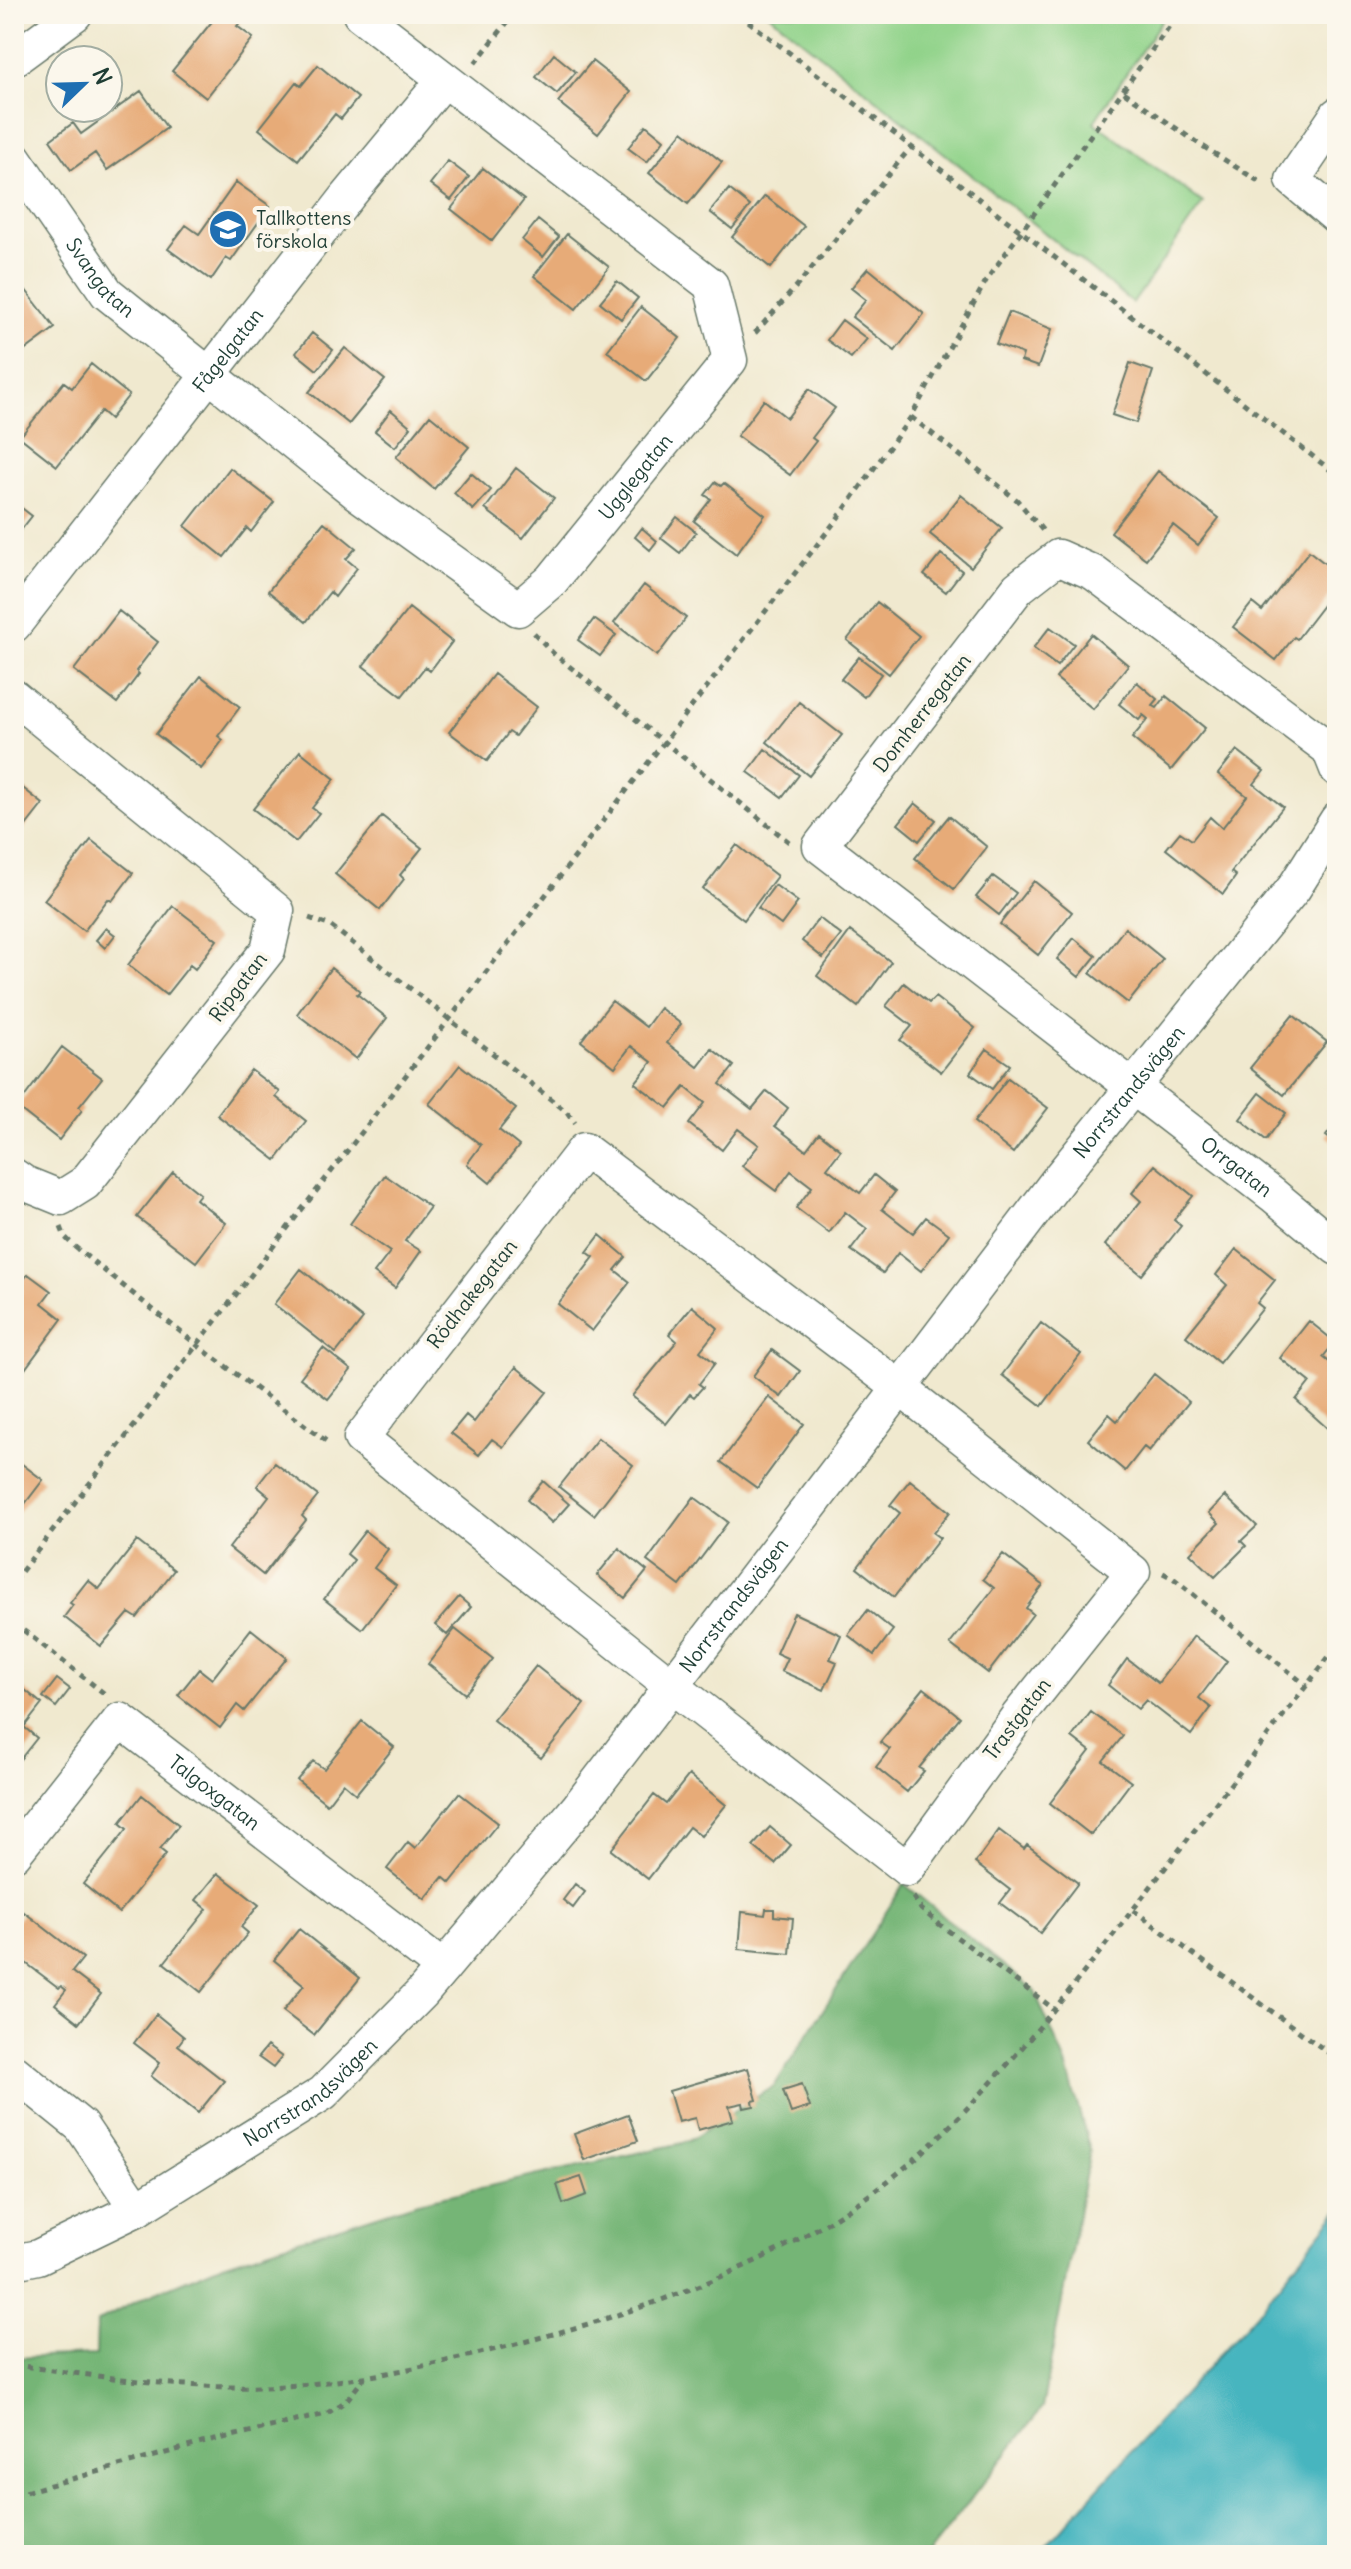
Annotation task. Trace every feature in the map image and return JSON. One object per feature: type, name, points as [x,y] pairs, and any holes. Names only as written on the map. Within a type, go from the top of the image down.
[{"type":"street","points":[[14,59],[75,14]]},
{"type":"street","points":[[360,14],[711,285],[730,360]]},
{"type":"street","name":"Fågelgatan","points":[[14,625],[348,196],[444,80]]},
{"type":"street","points":[[1337,115],[1293,180],[1337,217]]},
{"type":"street","name":"Svangatan","points":[[14,158],[107,293],[208,376]]},
{"type":"street","name":"Ugglegatan","points":[[518,609],[552,580],[730,360]]},
{"type":"street","points":[[208,376],[357,493],[518,609]]},
{"type":"street","points":[[1058,557],[1094,573],[1316,739],[1329,749],[1337,769]]},
{"type":"street","name":"Domherregatan","points":[[820,846],[1018,588],[1058,557]]},
{"type":"street","points":[[14,697],[277,911]]},
{"type":"street","name":"Norrstrandsvägen","points":[[14,2262],[38,2257],[137,2209],[323,2093],[422,1993],[577,1809],[1061,1176],[1294,888],[1337,820]]},
{"type":"street","points":[[820,846],[1132,1088]]},
{"type":"street","name":"Ripgatan","points":[[61,1198],[85,1183],[268,950],[277,911]]},
{"type":"street","name":"Orrgatan","points":[[1132,1088],[1273,1195],[1337,1248]]},
{"type":"street","points":[[584,1150],[900,1388],[1133,1572]]},
{"type":"street","name":"Rödhakegatan","points":[[361,1438],[584,1150]]},
{"type":"street","points":[[14,1176],[61,1198]]},
{"type":"street","points":[[361,1438],[907,1869]]},
{"type":"street","name":"Trastgatan","points":[[907,1869],[1019,1715],[1133,1572]]},
{"type":"street","points":[[14,1854],[120,1720]]},
{"type":"street","name":"Talgoxgatan","points":[[120,1720],[443,1968]]},
{"type":"street","points":[[14,2072],[81,2126],[137,2209]]},
{"type":"path","points":[[444,80],[475,62],[514,14]]},
{"type":"path","points":[[739,14],[1337,475]]},
{"type":"path","points":[[14,1581],[844,510],[911,417],[971,306],[1021,231],[1178,14]]},
{"type":"path","points":[[1124,92],[1251,178],[1272,185],[1293,180]]},
{"type":"path","points":[[730,360],[802,280],[911,147]]},
{"type":"path","points":[[911,417],[1017,500],[1040,525],[1058,557]]},
{"type":"path","points":[[518,609],[532,632],[554,654],[786,841],[798,848],[820,846]]},
{"type":"path","points":[[277,911],[331,926],[567,1112],[581,1135],[584,1150]]},
{"type":"path","points":[[61,1198],[61,1226],[65,1237],[197,1345],[321,1438],[338,1444],[361,1438]]},
{"type":"path","points":[[1133,1572],[1160,1572],[1173,1578],[1307,1686]]},
{"type":"path","points":[[14,1623],[107,1696],[120,1720]]},
{"type":"path","points":[[14,2365],[156,2382],[236,2387],[306,2384],[365,2377],[459,2358],[618,2316],[699,2287],[774,2252],[857,2203],[925,2150],[961,2114],[1054,2009],[1337,1646]]},
{"type":"path","points":[[907,1869],[909,1887],[921,1909],[1054,2009]]},
{"type":"path","points":[[1133,1910],[1337,2059]]},
{"type":"path","points":[[14,2495],[202,2443],[326,2414],[346,2401],[365,2377]]},
{"type":"green space","points":[[769,14],[1166,14],[1094,122],[1203,203],[1133,303]]},
{"type":"green space","points":[[904,1884],[1034,1990],[1066,2064],[1090,2150],[1042,2408],[927,2555],[14,2555],[14,2358],[96,2355],[97,2322],[144,2297],[223,2264],[418,2202],[687,2142],[775,2085]]},
{"type":"water","points":[[1337,2212],[1337,2555],[1038,2555],[1256,2314]]},
{"type":"building","points":[[218,14],[247,14],[237,26],[253,38],[206,98],[172,71]]},
{"type":"building","points":[[554,54],[576,72],[557,94],[536,77]]},
{"type":"building","points":[[592,61],[631,92],[598,134],[558,102]]},
{"type":"building","points":[[318,65],[358,98],[341,119],[335,114],[298,160],[259,129],[296,82],[301,86]]},
{"type":"building","points":[[141,91],[167,128],[107,170],[95,153],[71,170],[50,140],[72,124],[81,134],[95,124],[124,124],[124,103]]},
{"type":"building","points":[[646,125],[664,140],[647,162],[628,148]]},
{"type":"building","points":[[683,131],[722,162],[688,204],[649,173]]},
{"type":"building","points":[[448,161],[469,177],[451,200],[430,184]]},
{"type":"building","points":[[483,168],[524,200],[492,241],[451,209]]},
{"type":"building","name":"Tallkottens förskola","points":[[236,182],[270,206],[231,261],[226,258],[211,280],[168,249],[186,225],[199,234]]},
{"type":"building","points":[[729,189],[750,206],[732,229],[710,212]]},
{"type":"building","points":[[765,196],[804,226],[771,268],[732,237]]},
{"type":"building","points":[[538,220],[559,237],[543,257],[522,240]]},
{"type":"building","points":[[567,234],[609,267],[576,309],[534,276]]},
{"type":"building","points":[[868,268],[924,314],[895,351],[852,317],[866,300],[851,288]]},
{"type":"building","points":[[617,281],[638,298],[621,319],[600,302]]},
{"type":"building","points":[[25,289],[55,328],[20,354],[14,346],[14,297]]},
{"type":"building","points":[[641,307],[680,338],[646,381],[607,351]]},
{"type":"building","points":[[1009,312],[1052,329],[1038,367],[1021,361],[1023,354],[996,344]]},
{"type":"building","points":[[842,320],[867,339],[851,358],[827,340]]},
{"type":"building","points":[[312,333],[333,350],[317,370],[296,353]]},
{"type":"building","points":[[345,348],[385,380],[349,424],[309,392]]},
{"type":"building","points":[[1130,363],[1153,371],[1136,423],[1112,415]]},
{"type":"building","points":[[91,364],[129,395],[110,419],[101,411],[57,466],[20,437],[64,382],[72,388]]},
{"type":"building","points":[[809,389],[835,408],[812,438],[816,441],[790,475],[737,436],[764,400],[787,418]]},
{"type":"building","points":[[391,410],[411,427],[395,447],[375,431]]},
{"type":"building","points":[[430,415],[469,447],[434,489],[396,457]]},
{"type":"building","points":[[230,468],[274,502],[251,532],[247,528],[224,557],[185,526]]},
{"type":"building","points":[[516,468],[554,498],[523,538],[485,509]]},
{"type":"building","points":[[1158,471],[1219,518],[1198,545],[1173,525],[1146,559],[1111,532]]},
{"type":"building","points":[[471,473],[491,490],[473,510],[454,493]]},
{"type":"building","points":[[715,482],[721,486],[724,483],[765,515],[736,554],[694,521],[711,499],[705,495]]},
{"type":"building","points":[[961,495],[1002,528],[971,567],[930,534]]},
{"type":"building","points":[[14,502],[32,516],[14,539]]},
{"type":"building","points":[[677,517],[696,532],[680,553],[661,538]]},
{"type":"building","points":[[324,522],[356,548],[346,559],[357,568],[335,597],[330,592],[306,622],[268,591]]},
{"type":"building","points":[[642,528],[657,541],[650,550],[635,537]]},
{"type":"building","points":[[1309,551],[1337,573],[1337,587],[1297,639],[1294,637],[1276,660],[1233,627],[1252,603],[1262,611]]},
{"type":"building","points":[[941,554],[962,571],[946,592],[924,575]]},
{"type":"building","points":[[644,585],[686,618],[657,656],[614,623]]},
{"type":"building","points":[[877,602],[919,636],[889,674],[847,640]]},
{"type":"building","points":[[409,608],[452,642],[430,671],[425,667],[402,696],[363,666]]},
{"type":"building","points":[[119,611],[158,642],[117,703],[74,670]]},
{"type":"building","points":[[594,619],[616,635],[600,656],[578,640]]},
{"type":"building","points":[[1050,627],[1074,644],[1057,666],[1033,648]]},
{"type":"building","points":[[1091,634],[1128,665],[1093,709],[1056,678]]},
{"type":"building","points":[[859,657],[881,674],[864,697],[841,679]]},
{"type":"building","points":[[494,674],[537,707],[515,736],[509,732],[487,761],[449,732]]},
{"type":"building","points":[[201,676],[240,707],[218,736],[223,740],[201,769],[156,734]]},
{"type":"building","points":[[1137,682],[1157,699],[1152,705],[1157,708],[1166,696],[1205,728],[1171,770],[1132,738],[1148,719],[1143,715],[1139,720],[1119,704]]},
{"type":"building","points":[[799,702],[842,735],[809,776],[767,742]]},
{"type":"building","points":[[765,749],[799,775],[782,797],[748,772]]},
{"type":"building","points":[[1237,750],[1264,771],[1254,784],[1283,807],[1231,872],[1236,876],[1223,894],[1166,849],[1180,832],[1192,840],[1210,817],[1222,828],[1247,796],[1218,774]]},
{"type":"building","points":[[300,751],[335,779],[312,808],[319,813],[296,842],[253,809]]},
{"type":"building","points":[[14,781],[43,804],[21,832],[16,828],[14,831]]},
{"type":"building","points":[[915,803],[936,820],[919,841],[898,824]]},
{"type":"building","points":[[382,816],[422,848],[400,875],[404,879],[380,910],[335,874]]},
{"type":"building","points":[[949,816],[987,847],[954,889],[915,858]]},
{"type":"building","points":[[91,840],[133,873],[84,931],[44,900]]},
{"type":"building","points":[[737,845],[777,876],[744,920],[703,889]]},
{"type":"building","points":[[993,876],[1016,893],[999,915],[976,897]]},
{"type":"building","points":[[1034,881],[1072,912],[1038,955],[1000,924]]},
{"type":"building","points":[[775,885],[798,902],[781,925],[758,908]]},
{"type":"building","points":[[173,906],[217,940],[195,969],[190,965],[166,995],[128,965]]},
{"type":"building","points":[[819,918],[841,935],[823,958],[802,941]]},
{"type":"building","points":[[106,928],[115,935],[105,948],[96,940]]},
{"type":"building","points":[[1125,928],[1163,959],[1128,1003],[1090,973]]},
{"type":"building","points":[[850,931],[891,962],[858,1007],[817,976]]},
{"type":"building","points":[[1074,938],[1096,956],[1079,977],[1057,959]]},
{"type":"building","points":[[331,968],[387,1018],[356,1059],[297,1014]]},
{"type":"building","points":[[904,983],[929,1003],[935,997],[975,1028],[941,1072],[900,1040],[912,1026],[886,1006]]},
{"type":"building","points":[[612,1001],[646,1027],[660,1008],[681,1024],[667,1043],[698,1067],[712,1049],[734,1066],[720,1084],[752,1109],[767,1091],[788,1108],[775,1126],[806,1150],[819,1133],[841,1150],[827,1168],[860,1193],[874,1175],[895,1192],[882,1209],[913,1233],[926,1217],[949,1234],[921,1271],[898,1253],[883,1273],[851,1250],[867,1229],[845,1212],[829,1233],[796,1208],[812,1187],[791,1171],[776,1191],[742,1166],[759,1145],[738,1129],[722,1150],[689,1124],[705,1103],[685,1087],[668,1108],[635,1083],[652,1062],[631,1046],[615,1067],[581,1041]]},
{"type":"building","points":[[1293,1015],[1327,1042],[1284,1095],[1250,1068]]},
{"type":"building","points":[[62,1047],[102,1078],[59,1140],[17,1107]]},
{"type":"building","points":[[987,1049],[1010,1065],[992,1089],[970,1073]]},
{"type":"building","points":[[460,1065],[516,1109],[499,1130],[519,1146],[490,1183],[467,1164],[481,1145],[429,1104]]},
{"type":"building","points":[[251,1070],[280,1092],[276,1097],[306,1121],[276,1160],[217,1115]]},
{"type":"building","points":[[1008,1078],[1048,1108],[1013,1153],[974,1122]]},
{"type":"building","points":[[1260,1093],[1286,1113],[1266,1140],[1240,1119]]},
{"type":"building","points":[[1337,1121],[1337,1144],[1326,1136]]},
{"type":"building","points":[[1155,1165],[1193,1196],[1174,1220],[1181,1226],[1142,1275],[1105,1245],[1141,1201],[1132,1193]]},
{"type":"building","points":[[173,1172],[200,1194],[196,1199],[226,1223],[196,1262],[137,1217]]},
{"type":"building","points":[[385,1175],[430,1207],[405,1241],[421,1251],[395,1288],[374,1273],[390,1252],[350,1224]]},
{"type":"building","points":[[600,1235],[626,1257],[615,1270],[630,1282],[592,1331],[558,1304],[594,1257],[587,1252]]},
{"type":"building","points":[[1236,1249],[1275,1280],[1257,1303],[1263,1308],[1219,1363],[1186,1336],[1227,1285],[1216,1275]]},
{"type":"building","points":[[301,1269],[363,1319],[336,1353],[274,1304]]},
{"type":"building","points":[[28,1274],[51,1291],[42,1303],[62,1319],[22,1373],[14,1367],[14,1302],[23,1291],[18,1287]]},
{"type":"building","points":[[692,1306],[718,1328],[700,1351],[715,1363],[699,1384],[703,1387],[694,1397],[690,1394],[666,1424],[632,1396],[677,1341],[669,1334]]},
{"type":"building","points":[[1309,1321],[1335,1342],[1323,1357],[1337,1368],[1337,1437],[1296,1400],[1310,1382],[1280,1358]]},
{"type":"building","points":[[1041,1323],[1081,1354],[1042,1406],[1002,1375]]},
{"type":"building","points":[[323,1348],[351,1370],[328,1399],[300,1378]]},
{"type":"building","points":[[772,1350],[800,1371],[781,1397],[753,1376]]},
{"type":"building","points":[[516,1367],[547,1392],[503,1447],[492,1439],[479,1455],[451,1433],[466,1415],[474,1422]]},
{"type":"building","points":[[1154,1374],[1189,1402],[1149,1451],[1144,1447],[1125,1471],[1088,1440],[1109,1414],[1117,1421]]},
{"type":"building","points":[[769,1397],[804,1424],[757,1488],[721,1462]]},
{"type":"building","points":[[598,1438],[633,1465],[594,1515],[559,1487]]},
{"type":"building","points":[[14,1458],[43,1480],[14,1518]]},
{"type":"building","points":[[275,1463],[318,1496],[302,1516],[306,1520],[263,1575],[229,1548],[269,1496],[257,1486]]},
{"type":"building","points":[[910,1480],[950,1512],[933,1533],[940,1538],[894,1597],[857,1568],[900,1513],[890,1505]]},
{"type":"building","points":[[543,1481],[569,1504],[552,1523],[527,1500]]},
{"type":"building","points":[[1225,1496],[1257,1526],[1241,1541],[1246,1546],[1215,1577],[1190,1553],[1219,1523],[1209,1513]]},
{"type":"building","points":[[694,1497],[728,1522],[680,1586],[647,1561]]},
{"type":"building","points":[[365,1531],[388,1549],[374,1568],[396,1585],[362,1629],[324,1599],[354,1560],[347,1554]]},
{"type":"building","points":[[137,1541],[174,1570],[137,1618],[129,1613],[101,1646],[64,1617],[73,1605],[70,1603],[88,1580],[99,1589]]},
{"type":"building","points":[[619,1548],[647,1571],[625,1598],[597,1575]]},
{"type":"building","points":[[1003,1554],[1043,1585],[1026,1608],[1033,1614],[988,1673],[950,1644],[994,1588],[983,1579]]},
{"type":"building","points":[[459,1597],[471,1607],[447,1635],[435,1625]]},
{"type":"building","points":[[868,1610],[893,1630],[874,1655],[848,1635]]},
{"type":"building","points":[[794,1613],[841,1635],[830,1659],[837,1662],[824,1690],[781,1671],[787,1658],[776,1653]]},
{"type":"building","points":[[251,1629],[287,1658],[244,1711],[237,1705],[220,1728],[178,1695],[199,1669],[212,1679]]},
{"type":"building","points":[[455,1629],[493,1659],[465,1694],[428,1664]]},
{"type":"building","points":[[1194,1636],[1227,1661],[1199,1698],[1211,1708],[1191,1735],[1146,1700],[1138,1709],[1108,1685],[1127,1659],[1158,1683]]},
{"type":"building","points":[[536,1666],[584,1704],[541,1758],[493,1720]]},
{"type":"building","points":[[57,1679],[70,1689],[56,1707],[43,1697]]},
{"type":"building","points":[[14,1681],[42,1704],[24,1727],[37,1738],[14,1767]]},
{"type":"building","points":[[924,1688],[960,1717],[919,1768],[924,1771],[907,1792],[876,1767],[890,1749],[880,1742]]},
{"type":"building","points":[[1091,1712],[1123,1736],[1103,1761],[1131,1782],[1091,1835],[1050,1803],[1090,1751],[1072,1737]]},
{"type":"building","points":[[362,1721],[394,1747],[356,1794],[343,1783],[327,1804],[297,1780],[313,1761],[324,1769]]},
{"type":"building","points":[[689,1775],[726,1805],[701,1836],[689,1827],[648,1879],[611,1850],[654,1795],[666,1804]]},
{"type":"building","points":[[459,1793],[498,1823],[450,1883],[443,1877],[425,1899],[387,1869],[408,1842],[415,1848]]},
{"type":"building","points":[[142,1795],[179,1825],[160,1849],[166,1854],[119,1913],[83,1884],[127,1829],[120,1823]]},
{"type":"building","points":[[770,1827],[791,1845],[775,1864],[753,1846]]},
{"type":"building","points":[[999,1830],[1024,1849],[1027,1845],[1078,1883],[1040,1933],[1000,1903],[1010,1890],[975,1863]]},
{"type":"building","points":[[218,1873],[259,1905],[241,1927],[248,1933],[201,1992],[164,1963],[207,1909],[196,1900]]},
{"type":"building","points":[[575,1884],[585,1892],[573,1908],[563,1900]]},
{"type":"building","points":[[766,1909],[774,1909],[774,1916],[793,1918],[790,1954],[739,1949],[742,1912],[765,1915]]},
{"type":"building","points":[[24,1912],[83,1958],[72,1972],[101,1994],[79,2023],[55,2004],[66,1990],[14,1954],[14,1925]]},
{"type":"building","points":[[299,1929],[360,1978],[314,2035],[283,2011],[304,1985],[274,1960]]},
{"type":"building","points":[[156,2014],[184,2037],[178,2045],[224,2081],[198,2113],[151,2076],[160,2063],[134,2043]]},
{"type":"building","points":[[267,2046],[282,2057],[273,2068],[258,2057]]},
{"type":"building","points":[[748,2068],[757,2100],[753,2101],[754,2106],[744,2108],[743,2103],[729,2106],[733,2120],[698,2130],[695,2118],[678,2122],[669,2091]]},
{"type":"building","points":[[802,2084],[810,2107],[791,2113],[783,2090]]},
{"type":"building","points":[[628,2114],[638,2141],[584,2160],[574,2134]]},
{"type":"building","points":[[581,2177],[587,2195],[563,2204],[557,2185]]},
{"type":"place","name":"Tallkottens förskola","points":[[228,229]]}]
